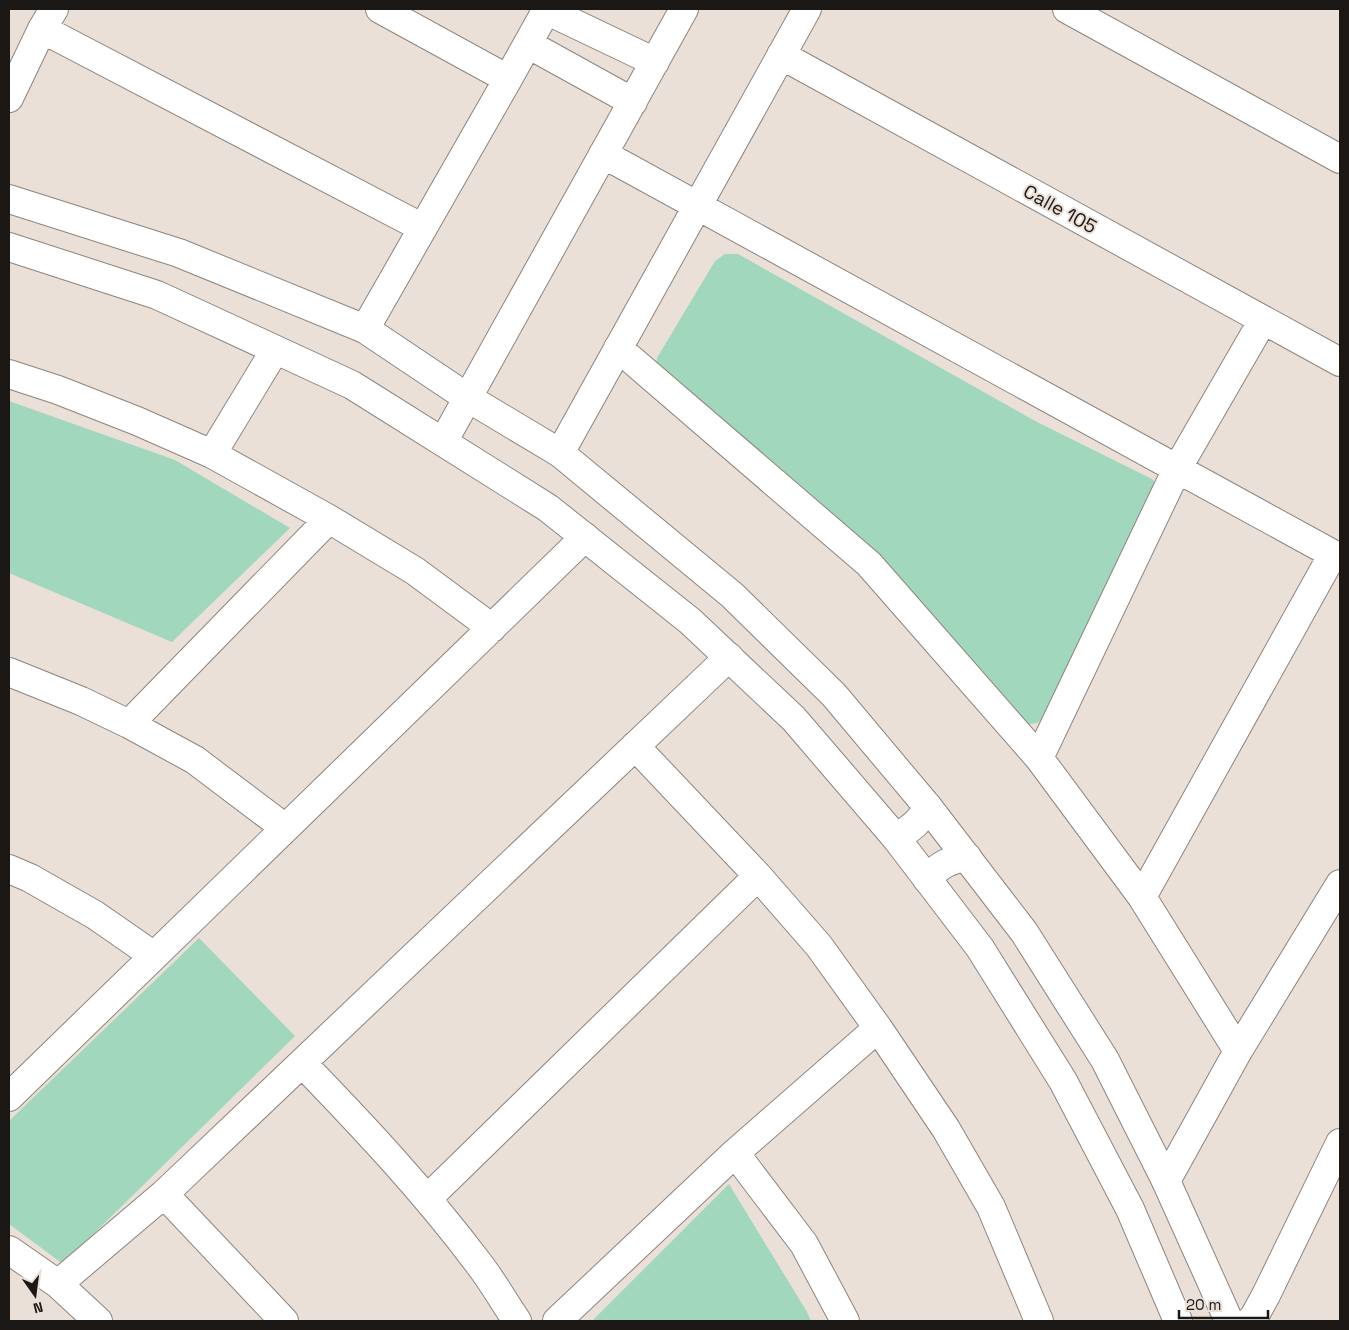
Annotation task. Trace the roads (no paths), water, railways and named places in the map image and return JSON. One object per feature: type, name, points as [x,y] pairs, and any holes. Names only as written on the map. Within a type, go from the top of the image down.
[{"type":"street","points":[[380,9],[508,79]]},
{"type":"street","points":[[443,442],[684,9]]},
{"type":"street","points":[[560,453],[807,9]]},
{"type":"street","points":[[1067,9],[1340,159]]},
{"type":"street","points":[[365,329],[546,10],[654,62]]},
{"type":"street","points":[[9,98],[48,19],[423,228]]},
{"type":"street","points":[[528,44],[633,102]]},
{"type":"street","name":"Calle 105","points":[[781,55],[1340,362]]},
{"type":"street","points":[[603,154],[1336,556],[1142,897]]},
{"type":"street","points":[[9,199],[178,254],[365,329],[468,398],[560,453],[732,595],[834,695],[928,807],[1024,932],[1105,1060],[1166,1181],[1229,1321]]},
{"type":"street","points":[[9,247],[157,295],[352,385],[548,508],[690,621],[794,719],[896,838],[980,948],[1063,1081],[1130,1209],[1178,1321]]},
{"type":"street","points":[[1039,758],[1177,469],[1263,320]]},
{"type":"street","points":[[618,348],[869,564],[1039,758],[1142,897],[1238,1051]]},
{"type":"street","points":[[212,454],[275,350]]},
{"type":"street","points":[[9,374],[76,397],[212,454],[329,519],[415,571],[492,628]]},
{"type":"street","points":[[129,724],[329,519]]},
{"type":"street","points":[[11,1092],[154,956],[585,537]]},
{"type":"street","points":[[58,1284],[164,1194],[729,657]]},
{"type":"street","points":[[9,672],[81,701],[129,724],[194,760],[285,828]]},
{"type":"street","points":[[635,746],[758,876],[819,946],[878,1028],[946,1129],[991,1207],[1040,1321]]},
{"type":"street","points":[[896,838],[920,820],[928,807]]},
{"type":"street","points":[[927,879],[934,870],[943,864],[954,859],[967,857]]},
{"type":"street","points":[[9,869],[30,878],[96,915],[154,956]]},
{"type":"street","points":[[427,1199],[758,876]]},
{"type":"street","points":[[1166,1181],[1238,1051],[1340,884]]},
{"type":"street","points":[[557,1321],[735,1153],[878,1028]]},
{"type":"street","points":[[302,1063],[355,1118],[427,1199],[480,1265],[517,1321]]},
{"type":"street","points":[[1250,1321],[1266,1295],[1340,1143]]},
{"type":"street","points":[[735,1153],[804,1244],[845,1321]]},
{"type":"street","points":[[164,1194],[284,1321]]},
{"type":"street","points":[[9,1250],[58,1284],[98,1321]]}]
